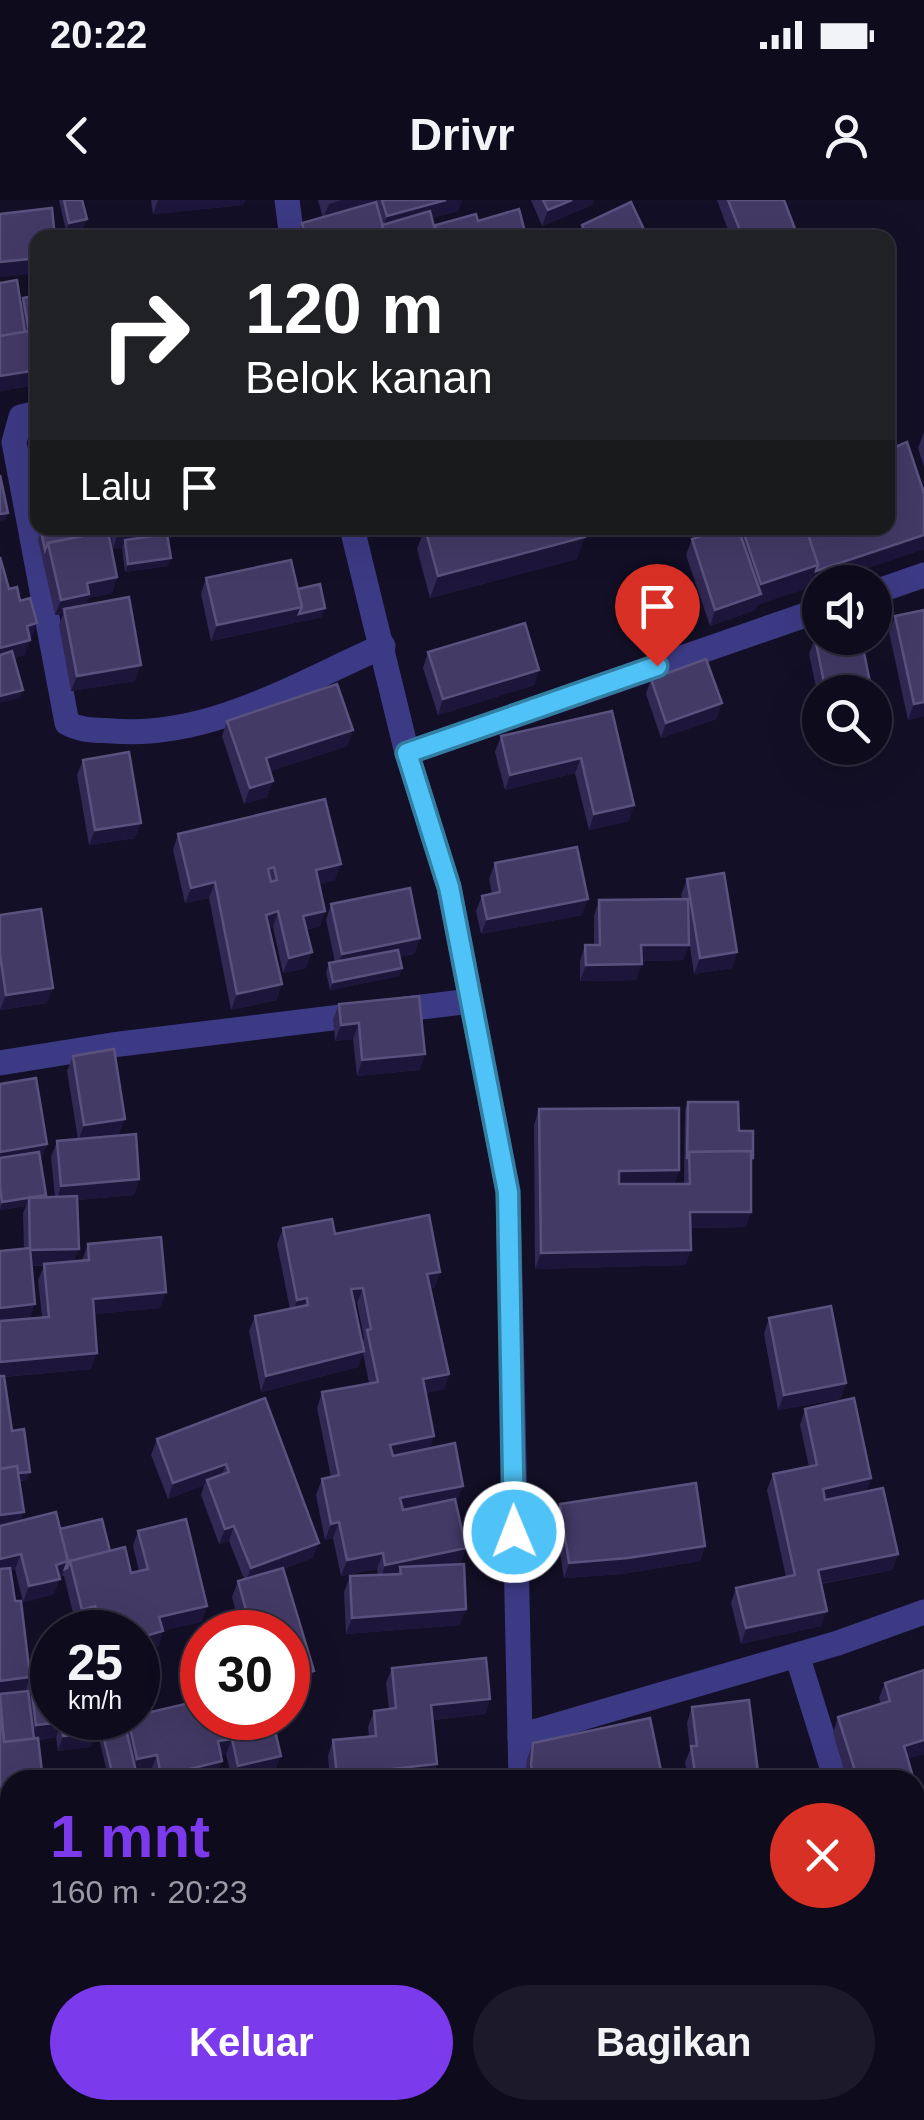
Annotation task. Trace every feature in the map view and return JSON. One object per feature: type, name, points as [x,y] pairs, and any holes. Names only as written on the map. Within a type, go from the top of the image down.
[{"type":"street","points":[[287,200],[291,230]]},
{"type":"street","points":[[30,415],[22,417],[14,442],[30,533]]},
{"type":"street","points":[[30,535],[62,716],[73,726],[149,734],[196,727],[383,646]]},
{"type":"street","points":[[354,535],[407,753],[449,887],[508,1192],[521,1770]]},
{"type":"street","points":[[892,586],[924,575]]},
{"type":"street","points":[[407,753],[802,616]]},
{"type":"street","points":[[0,1064],[112,1044],[472,1001]]},
{"type":"street","points":[[520,1736],[797,1655],[924,1612]]},
{"type":"street","points":[[797,1655],[833,1770]]},
{"type":"building","points":[[64,200],[82,200],[87,219],[69,223]]},
{"type":"building","points":[[382,200],[446,200],[387,216]]},
{"type":"building","points":[[543,200],[572,200],[548,210]]},
{"type":"building","points":[[728,200],[784,200],[795,230],[740,230]]},
{"type":"building","points":[[376,202],[384,230],[304,230],[302,223]]},
{"type":"building","points":[[631,202],[644,230],[584,230],[582,225]]},
{"type":"building","points":[[52,208],[54,230],[30,230],[30,259],[0,262],[0,214]]},
{"type":"building","points":[[519,209],[524,230],[436,230],[436,225],[476,214],[478,221]]},
{"type":"building","points":[[430,211],[435,230],[384,230],[382,225]]},
{"type":"building","points":[[17,280],[25,332],[0,336],[0,283]]},
{"type":"building","points":[[30,297],[30,371],[0,376],[0,336],[29,331],[23,298]]},
{"type":"building","points":[[907,442],[924,493],[924,535],[834,565],[818,565],[808,535],[895,535],[895,447]]},
{"type":"building","points":[[0,475],[8,513],[0,514]]},
{"type":"building","points":[[42,535],[88,535],[48,543],[45,550]]},
{"type":"building","points":[[109,535],[117,577],[87,583],[89,594],[61,600],[48,543]]},
{"type":"building","points":[[167,535],[171,558],[128,564],[125,540]]},
{"type":"building","points":[[427,535],[585,537],[438,576]]},
{"type":"building","points":[[740,535],[761,594],[715,610],[692,539]]},
{"type":"building","points":[[744,535],[808,535],[818,565],[802,565],[802,570],[761,584]]},
{"type":"building","points":[[0,557],[9,589],[17,587],[20,601],[30,598],[37,623],[27,626],[30,640],[0,648]]},
{"type":"building","points":[[291,560],[302,607],[217,625],[206,578]]},
{"type":"building","points":[[320,584],[325,608],[299,614],[302,607],[298,589]]},
{"type":"building","points":[[129,597],[141,665],[77,676],[64,609]]},
{"type":"building","points":[[924,610],[924,702],[914,704],[895,616]]},
{"type":"building","points":[[525,623],[539,670],[443,699],[428,652]]},
{"type":"building","points":[[12,651],[23,690],[0,696],[0,655]]},
{"type":"building","points":[[818,655],[864,655],[869,675],[823,675]]},
{"type":"building","points":[[706,659],[722,703],[666,723],[651,679]]},
{"type":"building","points":[[337,684],[353,730],[266,758],[273,781],[250,788],[227,721]]},
{"type":"building","points":[[612,711],[634,805],[594,814],[581,758],[510,775],[501,736]]},
{"type":"building","points":[[129,752],[141,823],[95,830],[83,760]]},
{"type":"building","points":[[325,799],[341,864],[316,870],[325,911],[303,916],[312,952],[289,958],[278,911],[266,915],[282,984],[237,994],[215,882],[191,888],[178,834]],"holes":[[[274,867],[277,880],[271,882],[268,869]]]},
{"type":"building","points":[[577,847],[588,899],[487,919],[482,896],[500,892],[495,863]]},
{"type":"building","points":[[724,873],[737,952],[700,958],[687,879]]},
{"type":"building","points":[[410,888],[420,938],[342,954],[331,904]]},
{"type":"building","points":[[688,899],[689,945],[641,945],[642,964],[586,965],[585,945],[600,945],[599,900]]},
{"type":"building","points":[[41,909],[53,988],[6,995],[0,915]]},
{"type":"building","points":[[398,950],[402,968],[333,982],[329,963]]},
{"type":"building","points":[[419,996],[425,1054],[362,1060],[359,1023],[341,1025],[339,1004]]},
{"type":"building","points":[[114,1049],[125,1119],[84,1125],[73,1056]]},
{"type":"building","points":[[36,1078],[47,1144],[0,1152],[0,1084]]},
{"type":"building","points":[[688,1102],[738,1102],[739,1131],[753,1131],[753,1158],[751,1151],[689,1152],[687,1159]]},
{"type":"building","points":[[679,1108],[679,1170],[619,1171],[619,1184],[690,1184],[689,1152],[751,1151],[751,1212],[690,1212],[691,1250],[541,1253],[539,1109]]},
{"type":"building","points":[[136,1134],[139,1179],[61,1186],[57,1141]]},
{"type":"building","points":[[39,1152],[46,1195],[2,1202],[0,1158]]},
{"type":"building","points":[[77,1196],[79,1249],[30,1250],[29,1198]]},
{"type":"building","points":[[429,1215],[440,1272],[427,1274],[449,1374],[423,1379],[434,1436],[390,1445],[393,1456],[455,1443],[463,1486],[400,1498],[403,1510],[455,1499],[466,1548],[385,1565],[383,1553],[347,1560],[339,1522],[331,1524],[322,1479],[339,1475],[322,1392],[378,1382],[363,1288],[351,1289],[364,1351],[266,1376],[255,1316],[308,1305],[307,1298],[297,1300],[283,1228],[332,1219],[335,1234]]},
{"type":"building","points":[[161,1237],[166,1292],[93,1299],[97,1353],[0,1362],[0,1321],[49,1317],[44,1264],[89,1260],[88,1244]]},
{"type":"building","points":[[30,1248],[35,1304],[0,1308],[0,1251]]},
{"type":"building","points":[[831,1306],[846,1383],[784,1395],[769,1318]]},
{"type":"building","points":[[0,1376],[4,1376],[12,1431],[24,1429],[30,1472],[18,1473],[17,1466],[0,1469]]},
{"type":"building","points":[[265,1398],[319,1543],[251,1568],[234,1526],[225,1529],[207,1480],[229,1472],[226,1464],[173,1483],[157,1439]]},
{"type":"building","points":[[854,1398],[871,1478],[823,1489],[825,1500],[883,1488],[898,1554],[818,1570],[827,1611],[746,1628],[736,1588],[795,1575],[773,1474],[817,1465],[805,1409]]},
{"type":"building","points":[[17,1466],[24,1512],[0,1515],[0,1469]]},
{"type":"building","points":[[696,1483],[705,1546],[569,1563],[560,1504]]},
{"type":"building","points":[[56,1512],[68,1561],[56,1565],[60,1579],[29,1586],[21,1554],[0,1559],[0,1526]]},
{"type":"building","points":[[102,1519],[110,1551],[70,1561],[65,1569],[68,1561],[60,1529]]},
{"type":"building","points":[[186,1519],[207,1606],[160,1617],[160,1610],[96,1610],[95,1606],[82,1610],[70,1561],[125,1547],[131,1573],[148,1569],[138,1531]]},
{"type":"building","points":[[464,1564],[466,1609],[352,1618],[350,1576],[401,1574],[400,1567]]},
{"type":"building","points":[[10,1568],[15,1601],[21,1601],[30,1677],[0,1681],[0,1569]]},
{"type":"building","points":[[283,1568],[296,1610],[246,1610],[238,1581]]},
{"type":"building","points":[[486,1658],[490,1699],[431,1705],[437,1764],[336,1770],[333,1740],[376,1736],[374,1711],[396,1708],[392,1668]]},
{"type":"building","points":[[924,1670],[924,1740],[904,1746],[911,1770],[855,1770],[838,1717],[890,1701],[885,1683]]},
{"type":"building","points":[[28,1691],[30,1739],[4,1742],[0,1694]]},
{"type":"building","points":[[749,1700],[758,1770],[695,1770],[691,1746],[697,1746],[692,1707]]},
{"type":"building","points":[[180,1705],[180,1740],[225,1740],[218,1741],[222,1761],[185,1770],[160,1770],[157,1755],[137,1759],[133,1740],[160,1740],[160,1710]]},
{"type":"building","points":[[0,1706],[4,1742],[38,1740],[42,1770],[0,1770]]},
{"type":"building","points":[[650,1718],[661,1770],[532,1770],[533,1743]]},
{"type":"building","points":[[104,1740],[129,1740],[136,1770],[112,1770]]},
{"type":"building","points":[[232,1740],[277,1740],[281,1756],[238,1766]]},
{"type":"route","points":[[514,1532],[513,1297],[508,1192],[494,1103],[449,887],[407,753],[657,666]]}]
